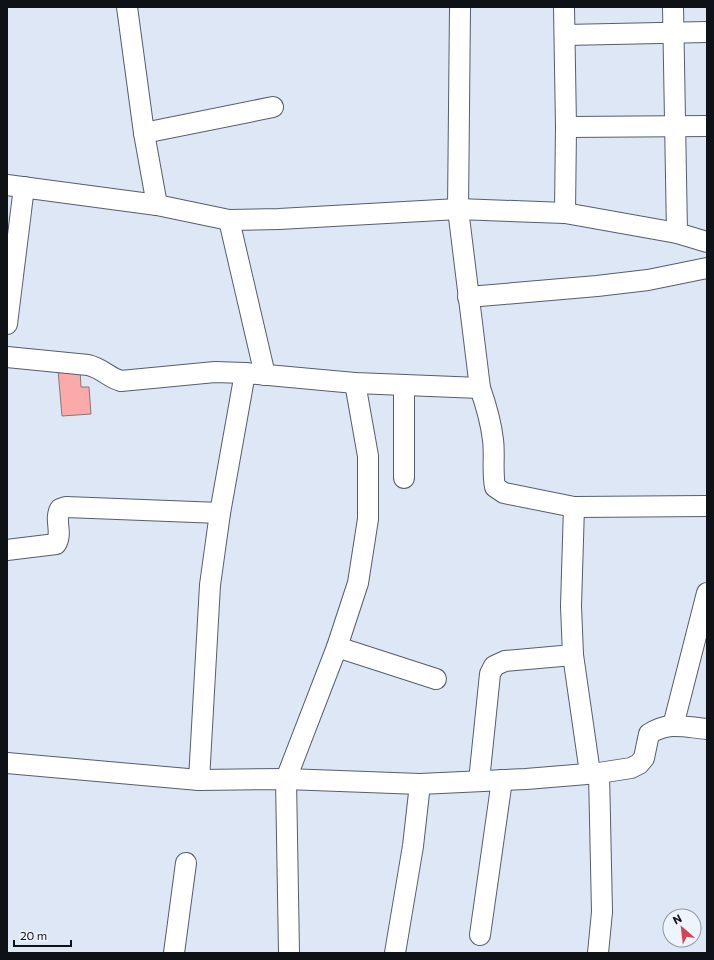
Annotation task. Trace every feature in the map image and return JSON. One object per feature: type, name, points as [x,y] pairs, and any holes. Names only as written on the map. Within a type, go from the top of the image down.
[{"type":"street","points":[[127,7],[144,134],[157,205]]},
{"type":"street","points":[[460,7],[458,209],[480,388],[488,412],[493,441],[492,474],[494,487],[504,493],[574,507],[707,506]]},
{"type":"street","points":[[564,7],[566,36],[565,213]]},
{"type":"street","points":[[673,7],[677,233]]},
{"type":"street","points":[[566,36],[707,32]]},
{"type":"street","points":[[144,134],[273,107]]},
{"type":"street","points":[[566,127],[707,126]]},
{"type":"street","points":[[7,324],[16,186],[157,205],[229,220],[279,219],[458,209],[565,213],[677,233],[707,242]]},
{"type":"street","points":[[229,220],[265,375]]},
{"type":"street","points":[[468,297],[648,280],[707,268]]},
{"type":"street","points":[[7,358],[88,365],[99,368],[113,379],[121,381],[215,372],[245,372],[355,383],[480,388]]},
{"type":"street","points":[[199,780],[210,585],[220,513],[245,372]]},
{"type":"street","points":[[289,953],[286,779],[337,647],[358,583],[368,519],[368,456],[355,383]]},
{"type":"street","points":[[404,385],[404,478]]},
{"type":"street","points":[[7,550],[56,544],[60,538],[58,513],[60,509],[66,507],[220,513]]},
{"type":"street","points":[[574,507],[572,606],[573,655],[594,773],[602,912],[598,953]]},
{"type":"street","points":[[673,726],[707,593]]},
{"type":"street","points":[[337,647],[436,678]]},
{"type":"street","points":[[479,781],[490,674],[494,666],[505,661],[573,655]]},
{"type":"street","points":[[7,763],[199,780],[286,779],[420,784],[502,780],[594,773],[631,768],[639,764],[644,758],[649,734],[660,727],[673,726],[707,729]]},
{"type":"street","points":[[480,935],[502,780]]},
{"type":"street","points":[[395,953],[414,846],[420,784]]},
{"type":"street","points":[[174,953],[186,863]]},
{"type":"building","points":[[80,369],[81,387],[89,387],[91,414],[62,416],[58,370]]}]
